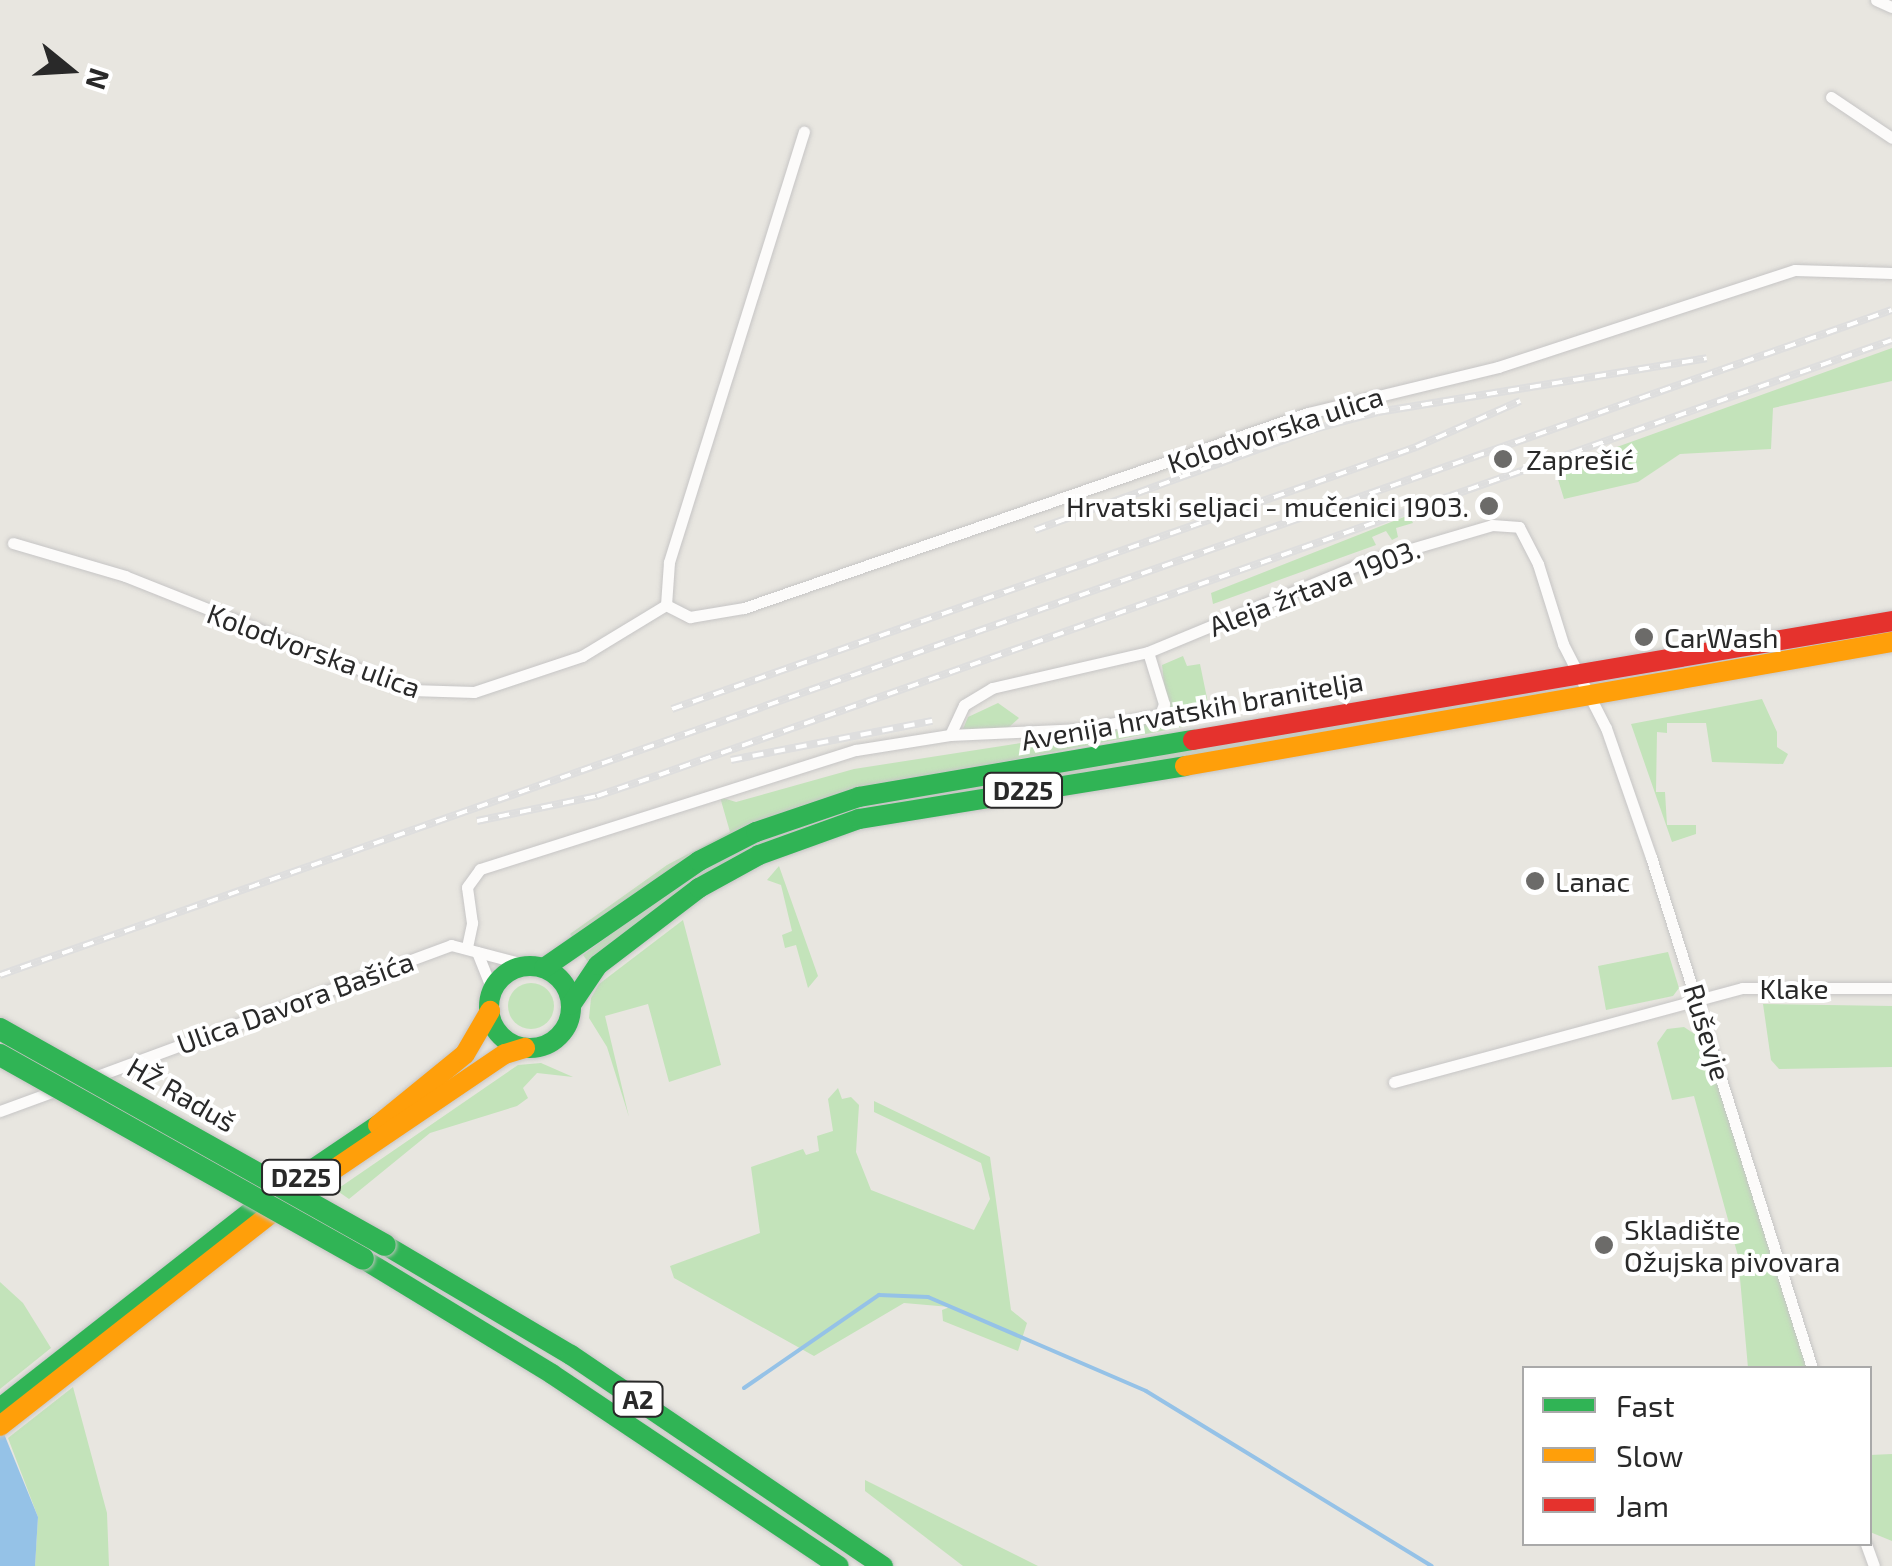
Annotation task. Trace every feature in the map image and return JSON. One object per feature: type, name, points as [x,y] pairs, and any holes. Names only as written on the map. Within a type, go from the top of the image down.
[{"type":"main road","name":"Avenija hrvatskih branitelja","points":[[538,967],[561,962],[699,861],[756,832],[859,798],[1892,621]]},
{"type":"main road","name":"Avenija hrvatskih branitelja","points":[[571,1006],[585,976],[677,903],[742,863],[828,828],[1593,698],[1892,642]]},
{"type":"main road","name":"D225","points":[[0,1426],[262,1203],[406,1106],[465,1054],[508,973],[538,967]]},
{"type":"main road","points":[[538,967],[563,982],[571,1006]]},
{"type":"main road","points":[[491,1002],[498,1031],[525,1048]]},
{"type":"main road","name":"D225","points":[[0,1408],[286,1202],[505,1054],[561,1034],[571,1006]]},
{"type":"main road","name":"HŽ Raduš","points":[[0,1029],[385,1246],[586,1365],[883,1566]]},
{"type":"main road","name":"HŽ Raduš","points":[[0,1055],[363,1259],[552,1374],[839,1566]]},
{"type":"street","points":[[1876,0],[1892,7]]},
{"type":"street","points":[[1831,97],[1892,138]]},
{"type":"street","points":[[666,605],[669,562],[804,132]]},
{"type":"street","name":"Kolodvorska ulica","points":[[13,543],[125,576],[411,690],[440,696],[506,686],[582,656],[666,605],[690,617],[744,608],[1308,413],[1498,367],[1795,270],[1892,273]]},
{"type":"street","name":"Aleja žrtava 1903.","points":[[950,734],[964,705],[1020,679],[1148,652],[1363,563],[1510,523],[1530,542],[1562,644],[1593,698]]},
{"type":"street","points":[[491,1002],[472,949],[467,887],[480,868],[776,772],[950,734],[1082,730],[1160,715],[1164,704],[1148,652]]},
{"type":"street","name":"Ruševje","points":[[1593,698],[1698,1001],[1811,1366]]},
{"type":"street","name":"Ulica Davora Bašića","points":[[0,1110],[319,990],[452,945],[538,967]]},
{"type":"street","name":"Klake","points":[[1394,1082],[1752,987],[1892,988]]},
{"type":"green space","points":[[1892,348],[1892,381],[1773,408],[1771,449],[1680,454],[1638,482],[1564,499],[1556,473],[1578,461]]},
{"type":"green space","points":[[1409,515],[1413,523],[1396,528],[1398,537],[1392,540],[1386,531],[1372,537],[1376,545],[1213,604],[1211,593]]},
{"type":"green space","points":[[1183,656],[1187,666],[1200,664],[1208,703],[1217,704],[1198,724],[956,771],[678,865],[574,939],[570,934],[667,865],[730,832],[720,797],[736,802],[854,769],[1168,720],[1162,665]]},
{"type":"green space","points":[[1533,692],[1380,726],[847,813],[757,847],[668,900],[588,962],[583,955],[685,879],[755,841],[843,809]]},
{"type":"green space","points":[[1762,699],[1777,732],[1777,747],[1788,754],[1783,764],[1712,762],[1706,723],[1667,723],[1667,733],[1657,732],[1656,792],[1665,792],[1667,825],[1696,825],[1696,834],[1672,842],[1631,724]]},
{"type":"green space","points":[[998,703],[1019,718],[1008,728],[963,729],[968,717]]},
{"type":"green space","points":[[779,866],[818,976],[808,988],[796,945],[785,948],[782,935],[792,931],[781,885],[767,880]]},
{"type":"green space","points":[[683,920],[721,1065],[669,1082],[648,1004],[605,1016],[629,1117],[607,1047],[589,1018],[591,998],[599,984]]},
{"type":"green space","points":[[1668,952],[1679,988],[1673,996],[1606,1010],[1598,966]]},
{"type":"green space","points":[[531,983],[547,990],[554,1006],[547,1022],[531,1029],[515,1022],[508,1006],[515,990]]},
{"type":"green space","points":[[1763,1004],[1892,1006],[1892,1067],[1779,1069],[1771,1060]]},
{"type":"green space","points":[[1684,1027],[1696,1035],[1725,1102],[1806,1366],[1748,1366],[1738,1256],[1694,1096],[1672,1100],[1657,1043],[1667,1029]]},
{"type":"green space","points":[[541,1063],[573,1077],[537,1073],[523,1088],[528,1098],[517,1106],[430,1133],[349,1199],[336,1190],[518,1065]]},
{"type":"green space","points":[[838,1088],[842,1099],[851,1097],[859,1105],[856,1152],[871,1190],[974,1230],[990,1199],[981,1163],[874,1112],[874,1101],[990,1157],[1011,1310],[1027,1323],[1018,1351],[943,1321],[942,1310],[950,1307],[904,1303],[814,1356],[674,1278],[670,1266],[760,1233],[751,1167],[803,1149],[806,1155],[819,1151],[817,1136],[833,1131],[828,1099]]},
{"type":"green space","points":[[0,1282],[23,1303],[51,1348],[0,1389]]},
{"type":"green space","points":[[73,1387],[107,1513],[109,1566],[35,1566],[38,1517],[8,1438]]},
{"type":"green space","points":[[1892,1454],[1892,1541],[1872,1533],[1872,1455]]},
{"type":"green space","points":[[865,1480],[1038,1566],[963,1566],[865,1491]]},
{"type":"water","points":[[0,1424],[38,1517],[35,1566],[0,1566]]},
{"type":"waterway","points":[[744,1388],[879,1295],[928,1297],[1146,1391],[1432,1566]]},
{"type":"railway","points":[[0,975],[1892,310]]},
{"type":"railway","points":[[477,821],[597,796],[659,775],[1892,340]]},
{"type":"railway","points":[[1035,530],[1311,430],[1378,412],[1707,358]]},
{"type":"railway","points":[[672,709],[1416,447],[1520,401]]},
{"type":"railway","points":[[731,760],[932,721]]},
{"type":"traffic: fast","points":[[544,968],[699,861],[756,832],[859,797],[1193,740]]},
{"type":"traffic: fast","points":[[571,1005],[598,965],[699,888],[759,855],[859,819],[1185,766]]},
{"type":"traffic: fast","points":[[530,966],[559,978],[571,1007],[559,1036],[530,1048],[501,1036],[489,1007],[501,978],[530,966]]},
{"type":"traffic: fast","points":[[0,1029],[385,1245]]},
{"type":"traffic: fast","points":[[0,1055],[363,1259]]},
{"type":"traffic: fast","points":[[0,1408],[254,1209],[378,1125]]},
{"type":"traffic: fast","points":[[385,1245],[571,1355],[883,1566]]},
{"type":"traffic: fast","points":[[363,1259],[552,1374],[839,1566]]},
{"type":"traffic: slow","points":[[1185,766],[1892,642]]},
{"type":"traffic: slow","points":[[378,1125],[465,1054],[490,1011]]},
{"type":"traffic: slow","points":[[0,1426],[286,1202],[505,1054],[525,1048]]},
{"type":"traffic: jam","points":[[1193,740],[1892,621]]},
{"type":"place","name":"Zaprešić","points":[[1503,459]]},
{"type":"place","name":"Hrvatski seljaci - mučenici 1903.","points":[[1489,506]]},
{"type":"place","name":"CarWash","points":[[1644,637]]},
{"type":"place","name":"Lanac","points":[[1535,881]]},
{"type":"place","name":"Skladište Ožujska pivovara","points":[[1604,1245]]}]
